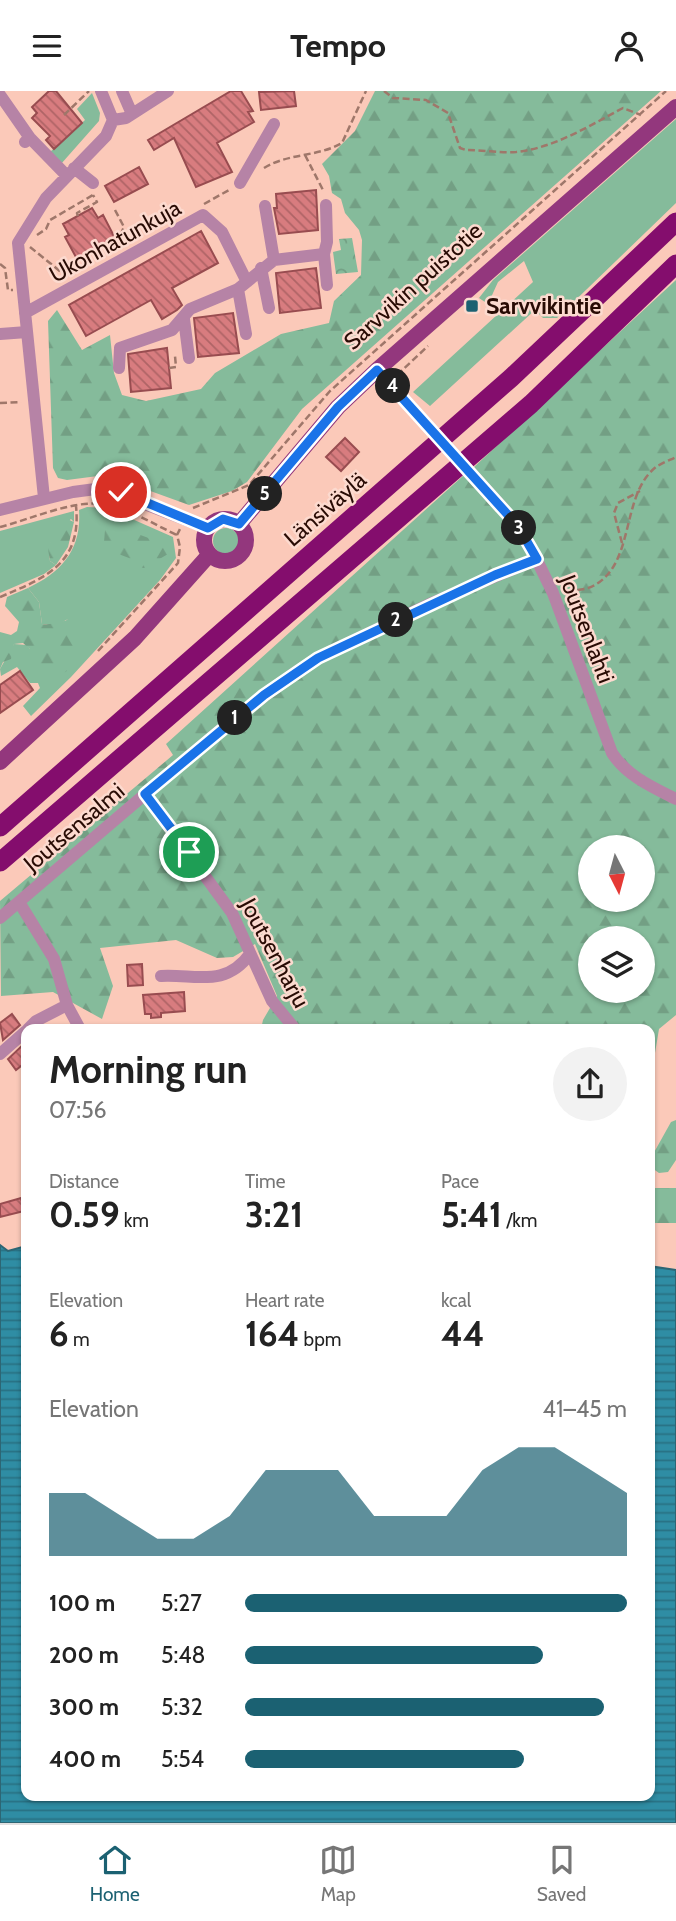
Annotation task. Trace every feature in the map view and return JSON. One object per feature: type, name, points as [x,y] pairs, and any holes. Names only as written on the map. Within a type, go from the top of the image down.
[{"type":"highway","name":"Länsiväylä","points":[[0,827],[510,378],[676,222]]},
{"type":"highway","points":[[0,862],[531,404],[676,264]]},
{"type":"main road","name":"Sarvvikin puistotie","points":[[239,524],[338,407],[676,107]]},
{"type":"main road","points":[[223,519],[239,524],[246,539],[241,555],[224,562],[209,555],[203,539],[208,528],[223,519]]},
{"type":"main road","points":[[0,762],[135,638],[209,555]]},
{"type":"street","points":[[44,498],[18,243],[46,198],[106,136],[113,120],[101,91]]},
{"type":"street","points":[[122,91],[131,114]]},
{"type":"street","points":[[113,120],[131,114],[168,91]]},
{"type":"street","points":[[5,95],[27,140],[93,189]]},
{"type":"street","points":[[240,183],[274,124]]},
{"type":"street","points":[[265,205],[274,260]]},
{"type":"street","points":[[326,205],[327,242],[324,254],[327,285]]},
{"type":"street","name":"Ukonhatunkuja","points":[[25,313],[203,215],[222,232],[243,285]]},
{"type":"street","points":[[119,368],[120,348],[166,334],[184,319],[190,309],[243,285],[274,260],[324,254]]},
{"type":"street","points":[[261,268],[269,308]]},
{"type":"street","points":[[243,285],[246,334]]},
{"type":"street","points":[[184,319],[189,358]]},
{"type":"street","points":[[0,334],[27,332]]},
{"type":"street","name":"Joutsenlahti","points":[[377,370],[518,526],[553,593],[612,753],[621,767],[676,799]]},
{"type":"street","points":[[0,510],[44,498],[103,488],[208,528]]},
{"type":"street","name":"Joutsensalmi","points":[[0,918],[264,695],[318,658],[457,592],[537,559]]},
{"type":"street","name":"Joutsenharju","points":[[145,794],[232,913],[272,1001],[291,1024]]},
{"type":"street","points":[[19,902],[54,959],[68,1005],[78,1024]]},
{"type":"street","points":[[161,976],[211,978],[240,967],[250,954]]},
{"type":"street","points":[[33,1024],[68,1005]]},
{"type":"street","points":[[0,1054],[21,1035]]},
{"type":"path","points":[[197,208],[278,159],[305,155],[342,143],[366,91]]},
{"type":"path","points":[[384,91],[393,98],[426,100],[448,113],[460,148],[466,150],[513,152],[533,149],[551,144],[623,108],[641,115]]},
{"type":"path","name":"Sarvvikin puistotie","points":[[191,510],[249,485],[330,391],[666,91]]},
{"type":"path","points":[[64,115],[86,94]]},
{"type":"path","points":[[305,155],[324,187],[326,205]]},
{"type":"path","points":[[18,243],[39,235],[50,220],[93,189],[97,202],[77,213],[78,216]]},
{"type":"path","points":[[107,246],[119,238],[124,227],[115,210]]},
{"type":"path","points":[[18,243],[30,247],[69,279]]},
{"type":"path","points":[[0,264],[5,268],[6,291],[13,290]]},
{"type":"path","points":[[390,383],[435,339]]},
{"type":"path","points":[[169,368],[176,367],[175,355]]},
{"type":"path","points":[[0,403],[34,401]]},
{"type":"path","points":[[553,593],[592,587],[607,576],[618,557],[641,490],[655,468],[676,457]]},
{"type":"path","points":[[622,543],[614,513],[618,503],[641,490]]},
{"type":"path","points":[[0,527],[76,506],[99,503],[116,507],[177,535],[180,547],[177,563],[95,654]]},
{"type":"path","points":[[0,597],[46,576],[64,559],[75,536],[76,506]]},
{"type":"green space","points":[[375,91],[661,91],[302,409],[247,482],[232,491],[189,505],[120,480],[98,476],[67,480],[58,478],[53,468],[48,321],[57,310],[82,350],[110,335],[114,373],[122,395],[146,401],[201,389],[215,373],[281,334],[329,323],[334,301],[361,275],[362,240],[359,230],[345,213],[341,199],[332,193],[329,176],[322,164],[355,131]]},
{"type":"green space","points":[[92,93],[100,113],[99,121],[61,164],[50,152],[85,120],[77,109]]},
{"type":"green space","points":[[676,119],[676,203],[557,318],[543,318],[535,310],[430,406],[413,392],[533,282],[524,261],[498,282],[488,304],[479,298],[493,280]]},
{"type":"green space","points":[[352,238],[358,272],[336,274],[333,252],[341,250],[339,239]]},
{"type":"green space","points":[[676,280],[676,1015],[659,1029],[655,1053],[655,1024],[262,1024],[277,996],[255,944],[233,957],[217,958],[176,940],[100,948],[113,986],[102,1019],[53,992],[1,996],[0,901],[173,755],[166,744],[464,475],[496,512],[506,504],[474,467]]},
{"type":"green space","points":[[87,507],[107,508],[173,537],[176,558],[160,580],[71,677],[31,716],[23,706],[40,688],[38,683],[30,683],[17,667],[1,676],[0,669],[14,644],[27,645],[30,649],[68,619],[59,624],[42,624],[39,602],[28,588],[51,575],[67,558],[77,536],[79,510]]},
{"type":"green space","points":[[74,511],[74,522],[71,519],[51,542],[50,561],[56,565],[44,574],[0,593],[0,531]]},
{"type":"green space","points":[[65,518],[74,522],[68,547],[56,565],[50,561],[48,549],[58,519]]},
{"type":"green space","points":[[113,525],[165,544],[168,554],[144,568],[136,567],[129,558],[108,550],[104,542],[105,530]]},
{"type":"green space","points":[[226,528],[235,532],[239,541],[235,550],[226,554],[217,550],[213,541],[217,532]]},
{"type":"green space","points":[[28,588],[39,602],[42,624],[75,621],[79,632],[80,649],[74,664],[50,681],[29,658],[30,649],[23,643],[14,644],[11,659],[3,662],[0,669],[0,632],[11,635],[17,631],[19,622],[5,606],[7,597]]},
{"type":"green space","points":[[676,1120],[676,1160],[668,1172],[659,1173],[655,1170],[655,1151],[671,1122]]},
{"type":"green space","points":[[655,1188],[676,1188],[676,1223],[655,1223]]},
{"type":"water","points":[[0,1245],[8,1251],[21,1247],[21,1801],[655,1801],[655,1267],[676,1270],[676,1823],[0,1823]]},
{"type":"building","points":[[49,91],[56,91],[82,123],[54,149],[46,140],[50,136],[32,118],[37,113],[32,107]]},
{"type":"building","points":[[231,91],[241,91],[253,111],[248,112],[254,122],[217,143],[232,172],[196,187],[174,138],[154,150],[148,140]]},
{"type":"building","points":[[294,91],[296,106],[261,110],[259,92]]},
{"type":"building","points":[[139,167],[148,184],[114,202],[105,186]]},
{"type":"building","points":[[316,190],[318,230],[279,234],[274,208],[277,208],[276,194]]},
{"type":"building","points":[[92,208],[98,218],[103,215],[115,238],[77,259],[65,237],[69,235],[63,224]]},
{"type":"building","points":[[201,231],[218,263],[172,288],[182,305],[177,310],[162,319],[151,300],[86,336],[69,305]]},
{"type":"building","points":[[316,268],[321,308],[280,313],[276,273]]},
{"type":"building","points":[[233,313],[239,353],[198,357],[194,318]]},
{"type":"building","points":[[167,348],[171,388],[131,392],[128,354]]},
{"type":"building","points":[[345,438],[359,452],[341,471],[326,457]]},
{"type":"building","points":[[20,671],[33,690],[0,713],[0,685]]},
{"type":"building","points":[[142,964],[143,985],[128,986],[127,965]]},
{"type":"building","points":[[184,992],[185,1011],[161,1013],[161,1017],[151,1018],[151,1014],[145,1014],[143,995]]},
{"type":"building","points":[[12,1014],[20,1025],[3,1040],[0,1023]]},
{"type":"building","points":[[21,1047],[21,1066],[16,1070],[8,1059]]},
{"type":"building","points":[[21,1198],[21,1212],[0,1217],[0,1204]]},
{"type":"place","name":"Sarvvikintie","points":[[472,306]]},
{"type":"route","points":[[121,492],[208,528],[217,520],[223,519],[239,524],[338,407],[377,370],[518,526],[537,559],[432,603],[318,658],[225,726],[145,794],[189,852]]}]
